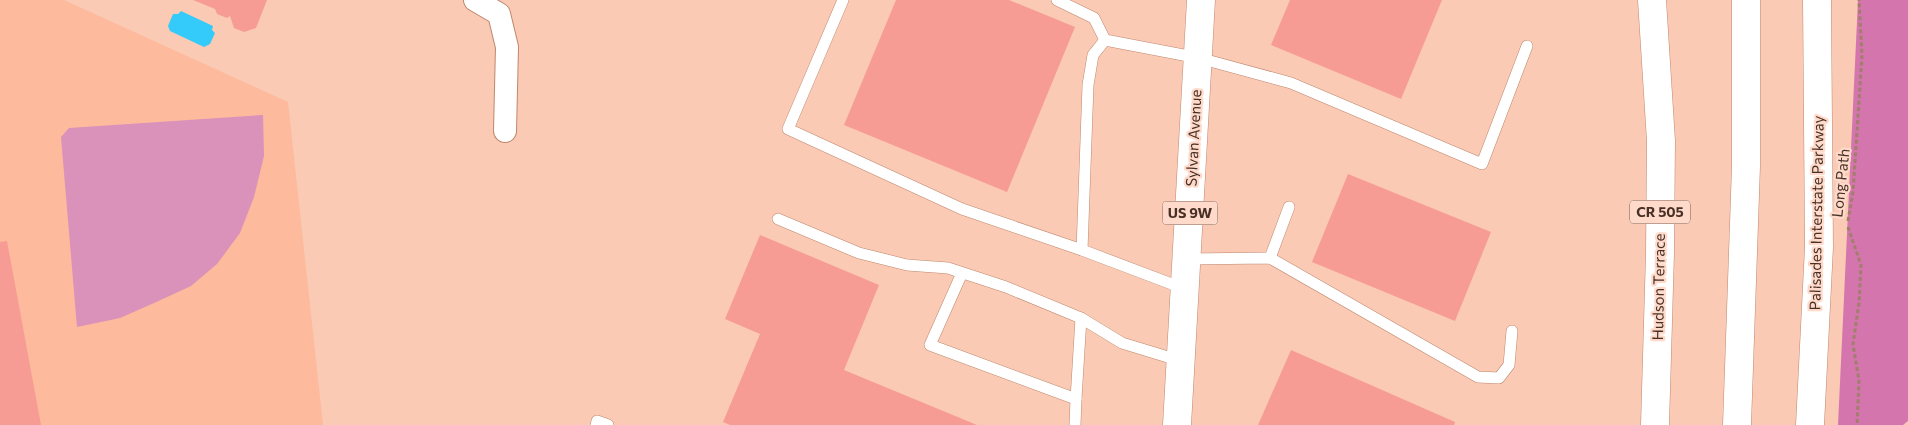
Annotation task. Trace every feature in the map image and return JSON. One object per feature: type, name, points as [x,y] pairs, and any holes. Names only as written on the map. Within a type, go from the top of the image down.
[{"type":"main road","name":"Sylvan Avenue","points":[[1177,425],[1201,0]]},
{"type":"main road","name":"Hudson Terrace","points":[[1652,0],[1661,141],[1655,425]]},
{"type":"main road","points":[[1737,425],[1746,166],[1746,0]]},
{"type":"main road","name":"Palisades Interstate Parkway","points":[[1810,425],[1819,247],[1817,0]]},
{"type":"street","points":[[475,0],[499,14],[507,47],[505,130]]},
{"type":"lane","points":[[843,0],[788,129],[962,209],[1082,250],[1185,289]]},
{"type":"lane","points":[[1057,0],[1094,18],[1105,40]]},
{"type":"lane","points":[[1082,250],[1088,85],[1093,55],[1105,40]]},
{"type":"lane","points":[[1105,40],[1199,58],[1291,83],[1482,164],[1527,46]]},
{"type":"lane","points":[[1270,258],[1289,207]]},
{"type":"lane","points":[[778,220],[858,253],[906,265],[948,268],[1006,287],[1081,318],[1122,343],[1181,361]]},
{"type":"lane","points":[[1187,259],[1270,258],[1478,377],[1499,378],[1509,365],[1512,330]]},
{"type":"lane","points":[[962,273],[930,345],[1076,399]]},
{"type":"lane","points":[[1075,425],[1081,318]]},
{"type":"lane","points":[[596,425],[597,421],[608,425]]},
{"type":"path","name":"Long Path","points":[[1857,425],[1860,381],[1853,344],[1859,303],[1861,265],[1847,226],[1853,192],[1862,73],[1859,0]]},
{"type":"shaded area","points":[[0,0],[64,0],[288,102],[323,425],[0,425]]},
{"type":"shaded area","points":[[1858,0],[1908,0],[1908,421],[1903,425],[1838,425]]},
{"type":"shaded area","points":[[263,115],[264,156],[254,197],[240,233],[217,264],[191,286],[154,303],[120,318],[77,327],[61,137],[69,128]]},
{"type":"water","points":[[181,11],[213,26],[212,30],[215,33],[210,44],[204,47],[170,31],[168,26],[173,14],[178,14]]},
{"type":"building","points":[[193,0],[267,0],[256,28],[244,32],[234,28],[230,16],[227,18],[217,14],[215,9]]},
{"type":"building","points":[[896,0],[1009,0],[1075,27],[1007,192],[844,125]]},
{"type":"building","points":[[1290,0],[1442,0],[1401,99],[1271,45]]},
{"type":"building","points":[[1348,174],[1491,232],[1455,321],[1312,262]]},
{"type":"building","points":[[760,235],[879,285],[844,370],[977,425],[730,425],[723,422],[760,334],[725,319]]},
{"type":"building","points":[[7,241],[41,425],[0,425],[0,242]]},
{"type":"building","points":[[1291,350],[1455,422],[1454,425],[1258,425]]}]
